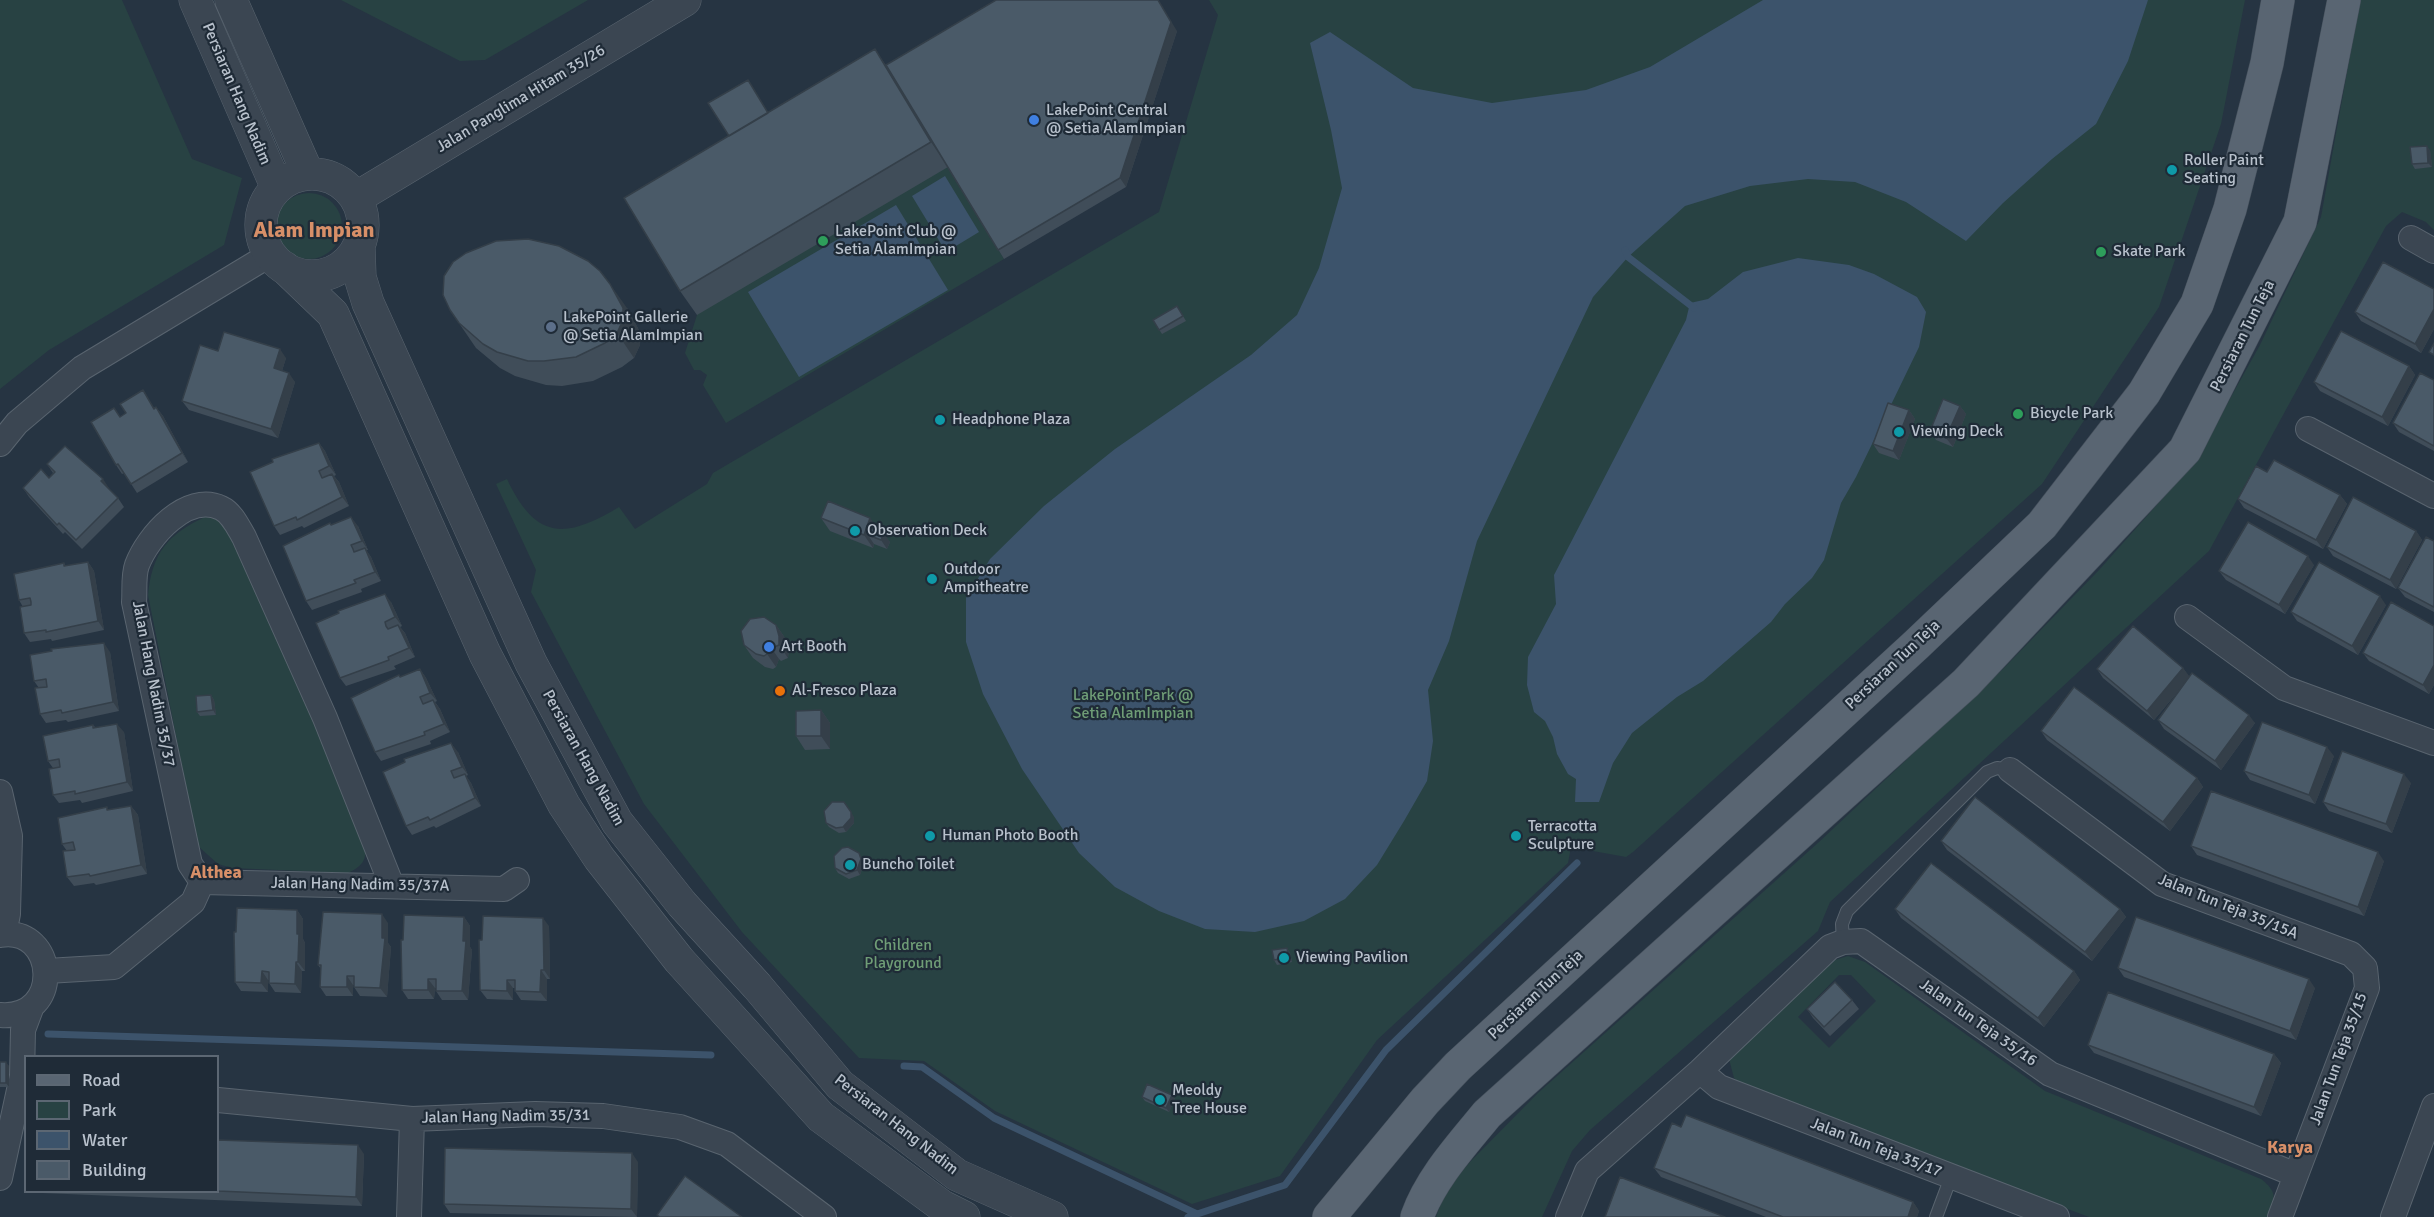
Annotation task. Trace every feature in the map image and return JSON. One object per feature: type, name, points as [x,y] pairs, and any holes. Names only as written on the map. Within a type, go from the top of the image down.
[{"type":"main road","name":"Persiaran Tun Teja","points":[[1329,1217],[1425,1101],[1458,1066],[1916,645],[2042,525],[2144,393],[2197,304],[2233,198],[2267,63],[2277,0]]},
{"type":"main road","name":"Persiaran Tun Teja","points":[[1417,1217],[1422,1202],[1449,1160],[1487,1114],[1966,683],[2186,450],[2300,222],[2344,0]]},
{"type":"street","name":"Persiaran Hang Nadim","points":[[195,0],[277,188]]},
{"type":"street","name":"Persiaran Hang Nadim","points":[[231,0],[308,174]]},
{"type":"street","name":"Jalan Panglima Hitam 35/26","points":[[356,198],[685,0]]},
{"type":"street","points":[[277,261],[307,276],[320,275],[343,266],[359,247],[364,222],[356,198],[347,187],[336,179],[322,174],[291,178],[277,188],[268,199],[262,213],[261,227],[264,241],[277,261],[333,314],[485,654],[564,805],[599,858],[679,960],[820,1117],[942,1206],[964,1217]]},
{"type":"street","points":[[2410,238],[2434,251]]},
{"type":"street","name":"Persiaran Hang Nadim","points":[[359,247],[360,277],[373,314],[531,663],[617,822],[682,904],[757,986],[840,1085],[957,1175],[1052,1217]]},
{"type":"street","points":[[0,444],[16,423],[82,368],[277,261]]},
{"type":"street","points":[[2308,429],[2434,496]]},
{"type":"street","name":"Jalan Hang Nadim 35/37","points":[[202,882],[190,864],[134,602],[136,567],[151,538],[173,518],[192,507],[209,504],[223,508],[234,520],[244,537],[325,718],[392,886]]},
{"type":"street","points":[[2187,617],[2284,688],[2434,743]]},
{"type":"street","name":"Jalan Tun Teja 35/15A","points":[[2010,770],[2162,884],[2351,954],[2366,968]]},
{"type":"street","points":[[0,792],[5,836],[8,914],[2,935],[17,936],[29,941],[38,950],[47,970],[43,992],[32,1006],[23,1030],[22,1076],[0,1178]]},
{"type":"street","name":"Jalan Hang Nadim 35/37A","points":[[202,882],[504,889],[517,880]]},
{"type":"street","points":[[47,970],[114,967],[193,902],[202,882]]},
{"type":"street","name":"Jalan Tun Teja 35/16","points":[[1843,942],[1861,941],[2050,1074],[2296,1175]]},
{"type":"street","points":[[1568,1217],[1587,1171],[1700,1071],[1830,947],[1843,942]]},
{"type":"street","name":"Jalan Tun Teja 35/15","points":[[2280,1217],[2367,988],[2366,968]]},
{"type":"street","points":[[0,1015],[16,1014],[32,1006]]},
{"type":"street","name":"Jalan Tun Teja 35/17","points":[[1700,1071],[1719,1087],[2057,1217]]},
{"type":"street","name":"Jalan Hang Nadim 35/31","points":[[219,1100],[412,1119],[535,1114],[603,1116],[680,1127],[727,1144],[824,1217]]},
{"type":"street","points":[[2393,1217],[2434,1106]]},
{"type":"street","points":[[409,1217],[412,1119]]},
{"type":"lane","points":[[1843,942],[1842,924],[1847,911],[1987,772],[1997,768],[2010,770]]},
{"type":"lane","points":[[1936,1217],[1951,1177]]},
{"type":"green space","points":[[0,0],[122,0],[192,159],[242,178],[224,245],[49,350],[0,389]]},
{"type":"green space","points":[[341,0],[588,0],[485,60],[460,61]]},
{"type":"green space","name":"LakePoint Park @ Setia AlamImpian","points":[[1209,0],[2245,0],[2221,124],[2159,307],[2042,484],[1633,852],[1626,857],[1571,847],[1568,863],[1377,1040],[1280,1176],[1192,1204],[995,1111],[924,1061],[859,1058],[742,932],[644,804],[531,592],[536,570],[496,484],[507,479],[529,514],[541,524],[568,529],[600,518],[619,507],[635,529],[707,484],[713,473],[1159,212],[1218,15]]},
{"type":"green space","points":[[2360,0],[2434,0],[2434,230],[2426,222],[2402,212],[2386,226],[2209,551],[1830,902],[1818,931],[1590,1130],[1572,1151],[1542,1217],[1436,1217],[1446,1190],[1470,1162],[1538,1093],[1819,842],[2003,669],[2099,570],[2194,463],[2260,345],[2321,217]]},
{"type":"green space","name":"LakePoint Club @ Setia AlamImpian","points":[[892,74],[1004,259],[726,423],[703,385],[707,375],[700,370],[694,370],[685,353],[697,315]]},
{"type":"green space","points":[[302,193],[316,193],[328,198],[337,207],[342,226],[340,239],[333,250],[316,259],[302,259],[290,254],[281,245],[276,233],[276,219],[281,207],[290,198]]},
{"type":"green space","points":[[205,517],[217,519],[229,528],[364,837],[364,859],[359,866],[348,873],[232,868],[218,864],[198,846],[148,595],[153,567],[164,547],[181,530]]},
{"type":"green space","points":[[1848,956],[1865,962],[2045,1091],[2261,1179],[2274,1196],[2269,1217],[2089,1217],[1744,1087],[1734,1078],[1729,1059],[1739,1044],[1835,960]],"holes":[[[1839,975],[1851,975],[1876,1001],[1829,1048],[1798,1017]]]},
{"type":"water","points":[[1763,0],[2148,0],[2128,61],[2096,124],[2052,159],[2003,203],[1966,241],[1906,202],[1855,182],[1808,179],[1750,186],[1685,206],[1628,257],[1593,297],[1477,541],[1449,641],[1428,690],[1433,741],[1427,781],[1377,865],[1345,899],[1304,921],[1255,932],[1205,929],[1159,911],[1115,887],[1079,853],[1022,769],[983,694],[966,642],[966,598],[990,559],[1044,506],[1115,449],[1251,355],[1297,315],[1319,268],[1342,188],[1310,43],[1330,32],[1413,88],[1492,103],[1586,90],[1650,67]]},
{"type":"water","points":[[945,176],[979,232],[946,252],[912,196]]},
{"type":"water","points":[[896,205],[948,290],[799,377],[748,292]]},
{"type":"water","points":[[1798,258],[1849,265],[1874,274],[1917,297],[1926,312],[1919,347],[1841,503],[1824,560],[1812,578],[1785,604],[1771,622],[1703,681],[1677,697],[1632,733],[1613,763],[1599,802],[1575,802],[1576,779],[1568,774],[1557,754],[1553,737],[1545,721],[1534,712],[1527,685],[1528,657],[1556,604],[1554,575],[1686,320],[1690,303],[1708,299],[1743,272]]},
{"type":"building","name":"LakePoint Central @ Setia AlamImpian","points":[[996,0],[1158,0],[1171,22],[1120,178],[998,250],[886,65]]},
{"type":"building","points":[[875,49],[931,142],[680,291],[624,198]]},
{"type":"building","points":[[748,80],[768,113],[729,136],[708,103]]},
{"type":"building","points":[[2427,146],[2428,163],[2412,164],[2410,147]]},
{"type":"building","name":"LakePoint Gallerie @ Setia AlamImpian","points":[[528,239],[559,246],[588,261],[600,271],[623,308],[623,320],[617,333],[605,343],[576,357],[528,361],[497,352],[483,344],[459,323],[443,295],[444,276],[453,262],[466,253],[496,241]]},
{"type":"building","points":[[2383,262],[2434,289],[2434,309],[2415,344],[2355,312]]},
{"type":"building","points":[[1177,306],[1183,316],[1159,330],[1153,320]]},
{"type":"building","points":[[2341,331],[2409,366],[2382,417],[2314,382]]},
{"type":"building","points":[[224,332],[280,349],[274,368],[289,373],[271,429],[182,401],[200,345],[218,351]]},
{"type":"building","points":[[2434,343],[2434,355],[2429,352]]},
{"type":"building","points":[[2420,373],[2434,380],[2434,446],[2393,423]]},
{"type":"building","points":[[143,390],[154,409],[156,407],[182,453],[131,484],[118,464],[116,465],[91,422],[114,408],[120,417],[126,413],[120,404]]},
{"type":"building","points":[[1943,399],[1960,406],[1946,438],[1930,431]]},
{"type":"building","points":[[1888,403],[1909,410],[1893,451],[1873,444]]},
{"type":"building","points":[[319,443],[329,466],[319,471],[322,478],[332,474],[342,497],[297,520],[296,517],[274,526],[250,472],[273,462],[272,459]]},
{"type":"building","points":[[65,446],[103,479],[101,481],[118,498],[76,540],[59,523],[57,525],[23,488],[41,469],[49,478],[55,472],[47,464]]},
{"type":"building","points":[[2274,460],[2340,495],[2316,540],[2238,499],[2256,466],[2267,472]]},
{"type":"building","points":[[2353,497],[2416,531],[2390,580],[2327,547]]},
{"type":"building","points":[[828,501],[870,518],[864,535],[821,518]]},
{"type":"building","points":[[351,517],[362,541],[351,545],[354,552],[365,548],[375,572],[354,580],[356,583],[306,601],[283,546],[330,523],[331,525]]},
{"type":"building","points":[[2248,522],[2308,556],[2279,605],[2219,571]]},
{"type":"building","points":[[871,528],[884,533],[881,540],[868,535]]},
{"type":"building","points":[[2426,537],[2434,541],[2434,607],[2398,588]]},
{"type":"building","points":[[88,562],[98,621],[46,632],[46,630],[24,633],[20,607],[31,605],[31,602],[30,598],[19,600],[14,574],[64,563],[64,566]]},
{"type":"building","points":[[2319,562],[2380,596],[2352,646],[2291,612]]},
{"type":"building","points":[[385,594],[395,617],[385,622],[386,626],[388,629],[398,625],[409,648],[388,657],[389,660],[340,678],[316,623],[339,613],[338,611]]},
{"type":"building","points":[[2391,602],[2434,626],[2434,665],[2423,685],[2363,653]]},
{"type":"building","points":[[764,617],[776,625],[779,645],[772,648],[770,646],[764,656],[756,654],[744,645],[741,631],[750,619]]},
{"type":"building","points":[[2133,626],[2183,668],[2147,711],[2097,669]]},
{"type":"building","points":[[104,643],[113,702],[62,713],[61,710],[40,714],[35,688],[47,687],[46,679],[34,681],[30,655],[52,651],[51,649]]},
{"type":"building","points":[[420,669],[430,693],[420,697],[423,704],[433,700],[444,724],[424,732],[425,735],[375,752],[351,698],[399,675],[400,677]]},
{"type":"building","points":[[2192,673],[2249,715],[2215,761],[2158,720]]},
{"type":"building","points":[[2074,687],[2197,778],[2163,822],[2041,731]]},
{"type":"building","points":[[211,695],[213,710],[197,712],[196,696]]},
{"type":"building","points":[[821,710],[821,736],[796,736],[796,711]]},
{"type":"building","points":[[2262,722],[2327,747],[2309,795],[2244,771]]},
{"type":"building","points":[[117,724],[127,782],[75,794],[75,791],[53,795],[49,769],[60,767],[59,759],[48,761],[43,736],[93,725],[93,728]]},
{"type":"building","points":[[451,743],[462,767],[451,771],[454,778],[465,774],[475,798],[430,820],[428,817],[406,826],[383,772],[405,762],[404,759]]},
{"type":"building","points":[[2342,751],[2404,774],[2386,824],[2323,802]]},
{"type":"building","points":[[2211,791],[2378,852],[2358,907],[2191,846]]},
{"type":"building","points":[[1975,797],[2120,909],[2085,952],[1941,841]]},
{"type":"building","name":"Buncho Toilet","points":[[832,802],[844,802],[851,812],[851,818],[843,827],[836,828],[826,823],[824,811]]},
{"type":"building","points":[[131,806],[141,865],[90,876],[89,874],[67,877],[63,851],[75,850],[73,842],[62,844],[58,818],[107,807],[107,810]]},
{"type":"building","name":"Buncho Toilet","points":[[848,847],[859,853],[861,859],[857,870],[846,874],[835,868],[834,856],[842,848]]},
{"type":"building","points":[[1931,863],[2074,971],[2038,1018],[1895,909]]},
{"type":"building","points":[[237,908],[297,910],[297,934],[299,934],[295,984],[269,983],[269,972],[262,971],[261,983],[235,982],[234,932],[236,932]]},
{"type":"building","points":[[323,912],[382,914],[382,938],[385,938],[380,988],[354,987],[354,976],[347,976],[347,987],[320,987],[321,965],[318,965]]},
{"type":"building","points":[[404,915],[464,917],[463,941],[466,941],[462,991],[436,991],[436,979],[428,979],[428,990],[402,990],[401,940],[403,940]]},
{"type":"building","points":[[483,916],[543,918],[544,970],[541,970],[540,992],[515,991],[515,980],[507,980],[507,991],[480,990],[479,940],[482,940]]},
{"type":"building","points":[[2136,917],[2309,979],[2290,1031],[2118,968]]},
{"type":"building","points":[[1287,948],[1289,957],[1274,960],[1272,950]]},
{"type":"building","points":[[1835,982],[1852,1000],[1824,1027],[1807,1009]]},
{"type":"building","points":[[2108,992],[2274,1054],[2254,1107],[2088,1045]]},
{"type":"building","points":[[0,1062],[6,1062],[6,1083],[0,1083]]},
{"type":"building","name":"Meoldy Tree House","points":[[1147,1084],[1172,1095],[1166,1108],[1142,1097]]},
{"type":"building","points":[[1686,1115],[1913,1202],[1908,1217],[1783,1217],[1654,1168],[1672,1123],[1681,1127]]},
{"type":"building","points":[[219,1140],[358,1145],[356,1197],[219,1191]]},
{"type":"building","points":[[445,1148],[632,1153],[631,1209],[444,1204]]},
{"type":"building","points":[[685,1176],[742,1217],[660,1217],[657,1215]]},
{"type":"building","points":[[1620,1177],[1725,1217],[1605,1217]]},
{"type":"waterway","points":[[1625,250],[1628,257],[1694,308]]},
{"type":"waterway","points":[[1188,1217],[1285,1185],[1386,1050],[1577,863]]},
{"type":"waterway","points":[[48,1034],[711,1055]]},
{"type":"waterway","points":[[904,1066],[922,1067],[994,1118],[1197,1214]]},
{"type":"place","name":"LakePoint Central @ Setia AlamImpian","points":[[1034,120]]},
{"type":"place","name":"Roller Paint Seating","points":[[2172,170]]},
{"type":"place","name":"LakePoint Club @ Setia AlamImpian","points":[[823,241]]},
{"type":"place","name":"Skate Park","points":[[2101,252]]},
{"type":"place","name":"LakePoint Gallerie @ Setia AlamImpian","points":[[551,327]]},
{"type":"place","name":"Bicycle Park","points":[[2018,414]]},
{"type":"place","name":"Headphone Plaza","points":[[940,420]]},
{"type":"place","name":"Viewing Deck","points":[[1899,432]]},
{"type":"place","name":"Observation Deck","points":[[855,531]]},
{"type":"place","name":"Outdoor Ampitheatre","points":[[932,579]]},
{"type":"place","name":"Art Booth","points":[[769,647]]},
{"type":"place","name":"Al-Fresco Plaza","points":[[780,691]]},
{"type":"place","name":"Human Photo Booth","points":[[930,836]]},
{"type":"place","name":"Terracotta Sculpture","points":[[1516,836]]},
{"type":"place","name":"Buncho Toilet","points":[[850,865]]},
{"type":"place","name":"Viewing Pavilion","points":[[1284,958]]},
{"type":"place","name":"Meoldy Tree House","points":[[1160,1100]]},
{"type":"district","name":"Alam Impian","points":[[314,231]]},
{"type":"district","name":"Althea","points":[[216,873]]},
{"type":"district","name":"Karya","points":[[2290,1148]]},
{"type":"park label","name":"Children Playground","points":[[903,955]]}]
